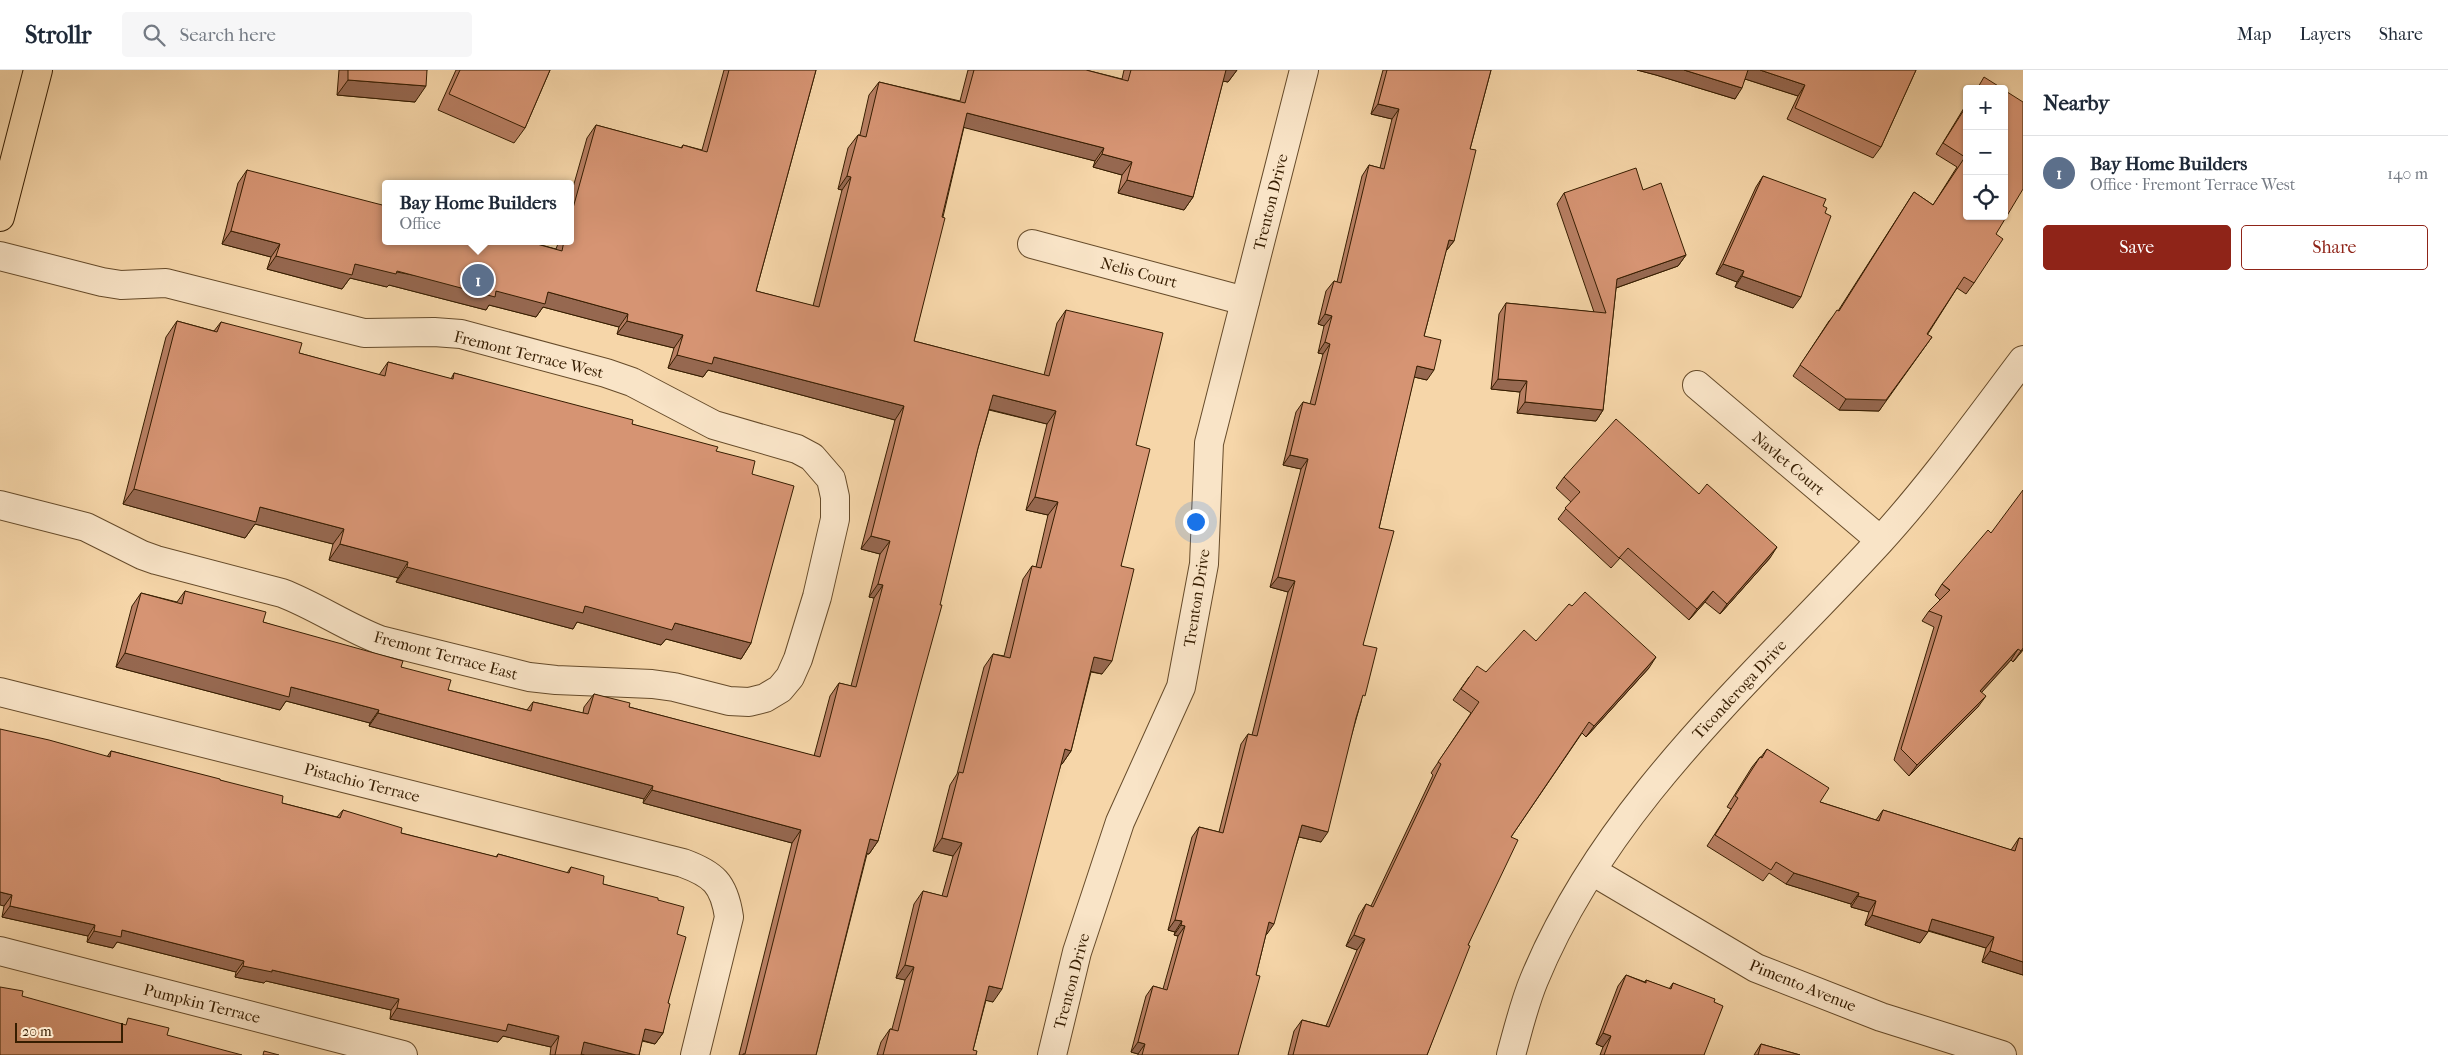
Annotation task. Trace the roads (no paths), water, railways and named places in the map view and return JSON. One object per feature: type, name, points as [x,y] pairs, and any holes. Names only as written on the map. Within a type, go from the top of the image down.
[{"type":"main road","points":[[0,217],[38,70]]},
{"type":"street","name":"Trenton Drive","points":[[1052,1055],[1077,952],[1120,822],[1181,686],[1204,564],[1209,443],[1304,70]]},
{"type":"street","name":"Nelis Court","points":[[1032,244],[1245,301]]},
{"type":"street","name":"Fremont Terrace West","points":[[0,256],[102,282],[121,285],[166,283],[364,332],[461,334],[606,373],[632,382],[714,425],[797,449],[812,457],[823,467],[831,479],[835,497],[835,519],[817,597]]},
{"type":"street","name":"Ticonderoga Drive","points":[[1511,1055],[1534,981],[1560,925],[1592,870],[1651,786],[1721,706],[1880,540],[1960,444],[2023,360]]},
{"type":"street","name":"Navlet Court","points":[[1697,385],[1880,540]]},
{"type":"street","name":"Fremont Terrace East","points":[[0,505],[86,527],[142,556],[302,600],[363,634],[380,640],[529,677],[652,684],[674,687],[730,701],[749,702],[765,698],[780,689],[790,677],[798,658],[817,597]]},
{"type":"street","name":"Pistachio Terrace","points":[[0,692],[683,863],[711,874],[726,897],[729,917],[727,932],[696,1055]]},
{"type":"street","name":"Pimento Avenue","points":[[1592,870],[1756,968],[1881,1017],[2002,1055]]},
{"type":"street","name":"Pumpkin Terrace","points":[[0,951],[403,1055]]},
{"type":"place","name":"Bay Home Builders","points":[[478,280]]}]
